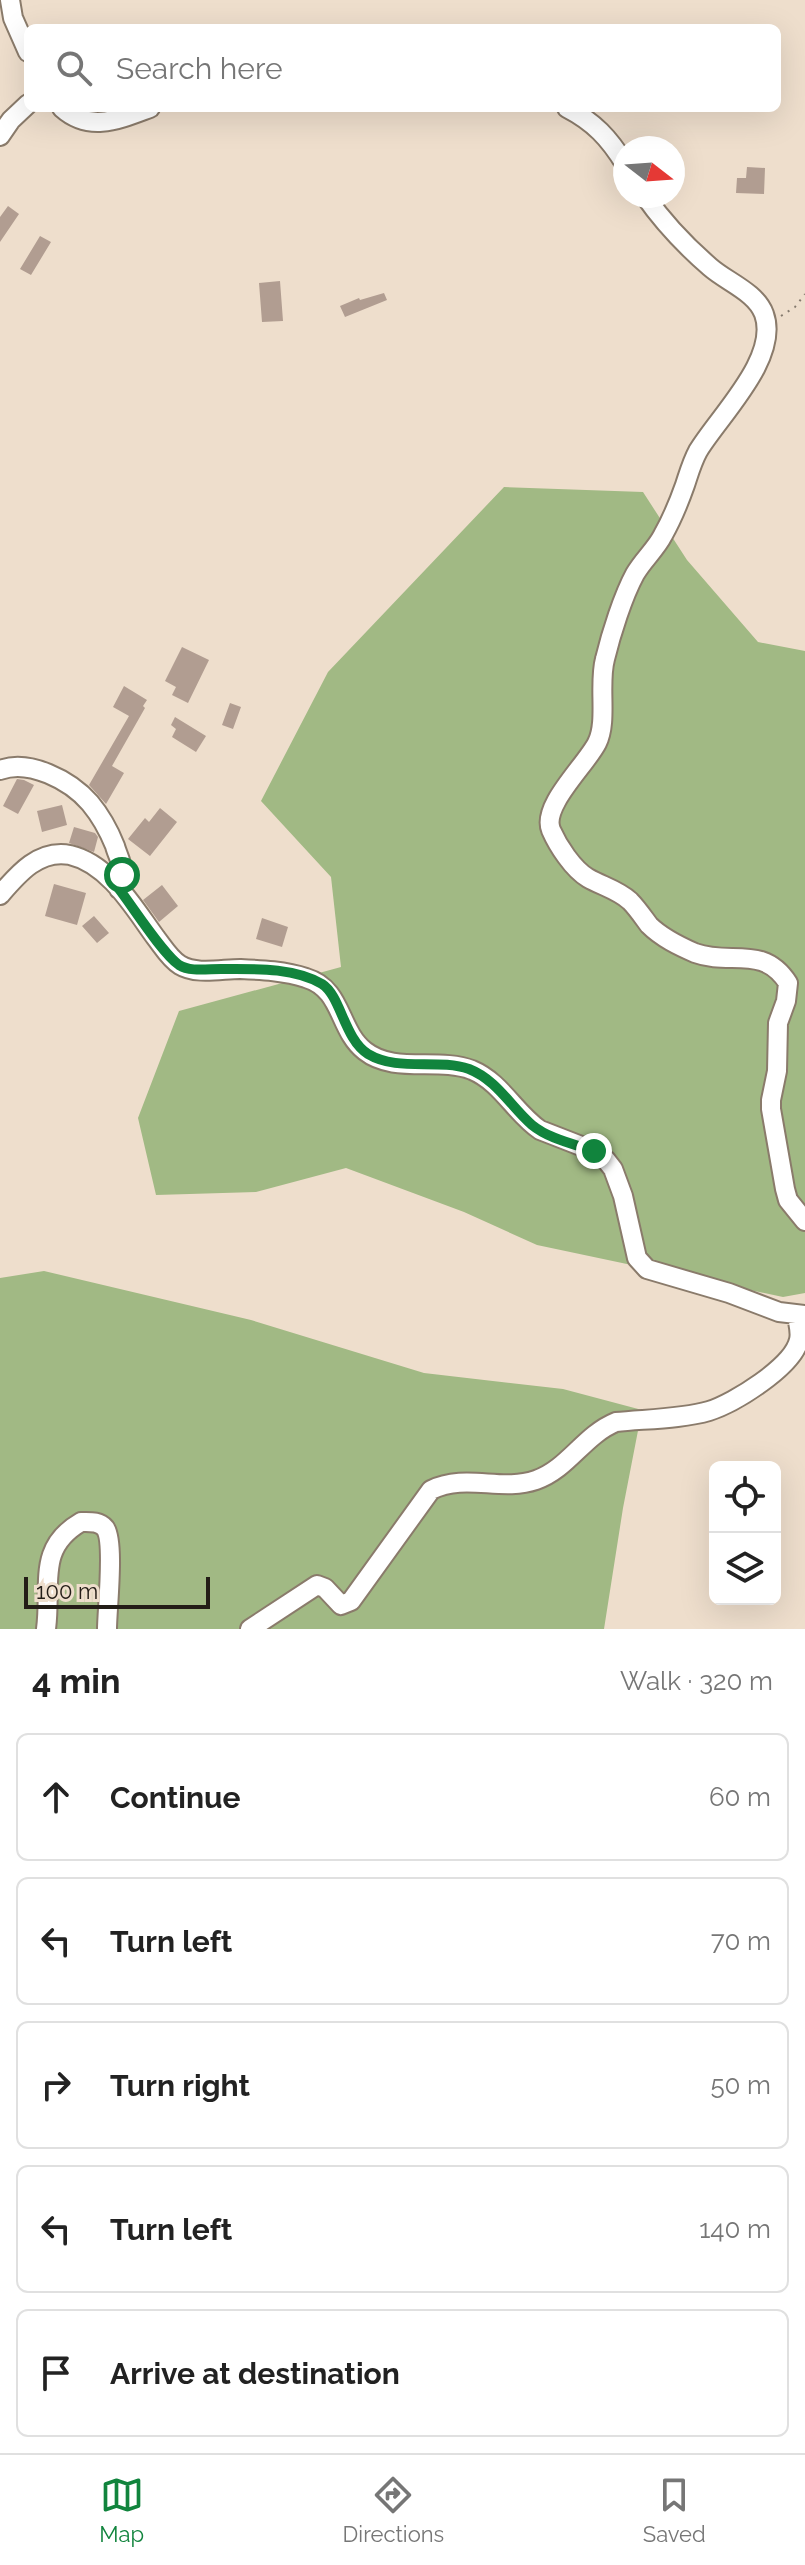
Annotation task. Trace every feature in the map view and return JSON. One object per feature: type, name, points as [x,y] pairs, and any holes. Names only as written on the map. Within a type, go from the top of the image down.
[{"type":"street","points":[[10,0],[13,18],[24,43]]},
{"type":"street","points":[[0,136],[24,108]]},
{"type":"street","points":[[68,112],[80,120],[104,123],[138,112]]},
{"type":"street","points":[[574,112],[593,122],[613,146]]},
{"type":"street","points":[[654,208],[703,261],[756,300],[764,312],[767,326],[761,356],[750,378],[696,454],[662,538],[642,562],[628,588],[603,663],[599,737],[584,765],[557,798],[549,820],[550,828],[583,875],[630,901],[652,928],[672,942],[698,954],[717,958],[754,958],[777,970],[788,983],[786,1001],[778,1023],[777,1071],[771,1100],[788,1200],[805,1221]]},
{"type":"street","points":[[0,770],[15,766],[38,770],[53,776],[88,800],[113,841],[121,862],[119,889]]},
{"type":"street","points":[[0,895],[42,856],[72,856],[100,871],[119,889],[170,957],[183,967],[279,972],[315,981],[326,988],[355,1041],[369,1054],[392,1062],[451,1065],[470,1070],[497,1087],[540,1130],[602,1156],[613,1169],[623,1196],[637,1258],[647,1269],[729,1293],[802,1323],[797,1347],[781,1368],[712,1410],[616,1422],[593,1435],[554,1472],[536,1480],[514,1484],[446,1482],[431,1490],[351,1601],[341,1605],[325,1588],[317,1585],[275,1621],[250,1629]]},
{"type":"street","points":[[46,1629],[49,1558],[59,1538],[81,1522],[101,1525],[107,1530],[110,1548],[107,1629]]},
{"type":"path","points":[[767,326],[795,307],[805,294]]},
{"type":"green space","points":[[504,487],[643,492],[687,560],[758,642],[805,651],[805,1293],[783,1297],[537,1245],[464,1212],[346,1168],[256,1192],[156,1195],[138,1118],[179,1011],[341,967],[331,877],[261,801],[328,672]]},
{"type":"green space","points":[[44,1271],[251,1320],[424,1373],[563,1389],[642,1410],[604,1629],[0,1629],[0,1278]]},
{"type":"building","points":[[747,167],[765,168],[764,194],[736,193],[737,178],[746,178]]},
{"type":"building","points":[[8,206],[19,214],[0,242],[0,217]]},
{"type":"building","points":[[40,236],[51,242],[31,275],[20,269]]},
{"type":"building","points":[[280,281],[283,321],[262,322],[259,283]]},
{"type":"building","points":[[384,293],[387,300],[345,317],[340,306],[359,298]]},
{"type":"building","points":[[182,647],[209,660],[188,703],[172,695],[176,687],[165,681]]},
{"type":"building","points":[[124,686],[147,700],[112,766],[124,773],[106,804],[89,785],[129,716],[113,707]]},
{"type":"building","points":[[230,703],[241,707],[233,729],[222,725]]},
{"type":"building","points":[[175,717],[206,736],[196,752],[172,737],[176,729],[171,725]]},
{"type":"building","points":[[17,779],[34,785],[18,814],[3,806]]},
{"type":"building","points":[[62,805],[67,825],[42,832],[37,811]]},
{"type":"building","points":[[160,808],[177,822],[150,856],[128,839],[145,818],[149,822]]},
{"type":"building","points":[[74,827],[95,833],[98,837],[94,852],[69,843]]},
{"type":"building","points":[[54,884],[86,893],[77,925],[45,916]]},
{"type":"building","points":[[162,885],[178,906],[159,922],[143,900]]},
{"type":"building","points":[[94,916],[109,933],[97,943],[82,926]]},
{"type":"building","points":[[262,918],[288,927],[282,947],[256,939]]},
{"type":"route","points":[[122,875],[119,889],[170,957],[183,967],[279,972],[315,981],[330,992],[355,1041],[369,1054],[392,1062],[451,1065],[470,1070],[497,1087],[531,1124],[549,1136],[594,1151]]}]
